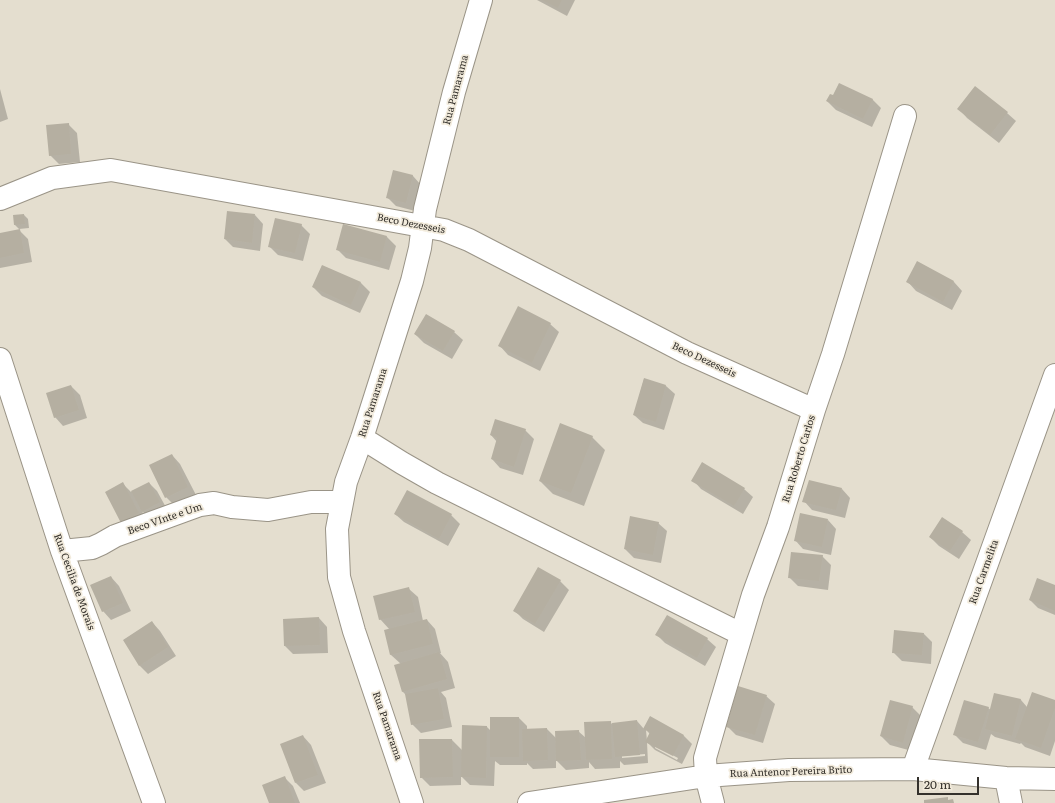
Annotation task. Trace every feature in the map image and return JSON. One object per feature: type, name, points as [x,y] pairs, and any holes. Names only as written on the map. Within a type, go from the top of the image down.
[{"type":"street","name":"Rua Pamarama","points":[[412,803],[354,631],[339,577],[337,529],[346,482],[362,438],[412,281],[420,248],[426,209],[454,92],[481,0]]},
{"type":"street","name":"Rua Roberto Carlos","points":[[713,803],[706,776],[705,758],[753,595],[778,527],[905,116]]},
{"type":"street","name":"Beco Dezesseis","points":[[0,199],[52,178],[111,170],[444,230],[469,240],[687,353],[814,410]]},
{"type":"street","name":"Rua Cecilia de Morais","points":[[0,359],[62,551],[154,803]]},
{"type":"street","name":"Rua Carmelita","points":[[914,769],[1055,375]]},
{"type":"street","points":[[362,438],[437,483],[741,634]]},
{"type":"street","name":"Beco VInte e Um","points":[[62,551],[92,548],[115,536],[200,505],[214,503],[232,507],[268,510],[311,502],[342,502]]},
{"type":"street","name":"Rua Antenor Pereira Brito","points":[[529,803],[706,776],[789,770],[914,769],[1006,778],[1055,779]]},
{"type":"street","points":[[1006,778],[1010,803]]},
{"type":"building","points":[[542,0],[562,0],[558,8]]},
{"type":"building","points":[[839,83],[873,99],[863,119],[826,101],[830,94],[833,95]]},
{"type":"building","points":[[975,86],[1008,112],[990,135],[957,109]]},
{"type":"building","points":[[69,123],[71,154],[49,156],[46,125]]},
{"type":"building","points":[[393,170],[413,175],[406,203],[386,198]]},
{"type":"building","points":[[227,211],[255,214],[252,243],[224,239]]},
{"type":"building","points":[[24,214],[25,224],[14,225],[13,215]]},
{"type":"building","points":[[275,218],[302,224],[295,253],[268,247]]},
{"type":"building","points":[[343,224],[387,236],[380,262],[336,250]]},
{"type":"building","points":[[20,229],[24,253],[0,258],[0,233]]},
{"type":"building","points":[[917,261],[954,281],[943,302],[906,282]]},
{"type":"building","points":[[322,265],[361,282],[351,305],[312,287]]},
{"type":"building","points":[[518,306],[551,323],[532,363],[498,346]]},
{"type":"building","points":[[426,314],[455,331],[443,351],[414,334]]},
{"type":"building","points":[[644,378],[666,385],[656,422],[633,415]]},
{"type":"building","points":[[71,385],[79,410],[54,418],[46,393]]},
{"type":"building","points":[[495,419],[526,429],[514,467],[491,459],[497,438],[490,435]]},
{"type":"building","points":[[560,423],[593,436],[571,493],[539,481]]},
{"type":"building","points":[[172,454],[188,487],[165,498],[149,465]]},
{"type":"building","points":[[702,462],[745,488],[734,506],[691,481]]},
{"type":"building","points":[[809,480],[842,488],[836,510],[802,502]]},
{"type":"building","points":[[123,482],[139,513],[121,523],[105,492]]},
{"type":"building","points":[[149,482],[160,502],[142,512],[131,491]]},
{"type":"building","points":[[407,490],[452,514],[439,539],[394,514]]},
{"type":"building","points":[[800,513],[828,519],[822,547],[794,541]]},
{"type":"building","points":[[630,516],[659,522],[653,555],[624,549]]},
{"type":"building","points":[[942,517],[963,531],[950,551],[929,537]]},
{"type":"building","points":[[791,552],[823,555],[819,581],[788,578]]},
{"type":"building","points":[[538,567],[561,580],[535,624],[513,611]]},
{"type":"building","points":[[111,576],[123,603],[102,612],[90,585]]},
{"type":"building","points":[[1037,578],[1055,585],[1055,611],[1029,600]]},
{"type":"building","points":[[409,587],[415,612],[379,620],[373,596]]},
{"type":"building","points":[[667,615],[708,638],[697,658],[655,635]]},
{"type":"building","points":[[319,617],[320,645],[284,646],[283,619]]},
{"type":"building","points":[[427,619],[433,644],[390,655],[384,630]]},
{"type":"building","points":[[152,621],[168,647],[139,666],[123,640]]},
{"type":"building","points":[[894,630],[924,633],[922,655],[892,653]]},
{"type":"building","points":[[439,652],[447,679],[402,692],[394,665]]},
{"type":"building","points":[[738,686],[767,695],[755,735],[726,727]]},
{"type":"building","points":[[438,688],[444,719],[411,725],[405,694]]},
{"type":"building","points":[[1032,692],[1055,700],[1055,708],[1041,748],[1015,739]]},
{"type":"building","points":[[994,693],[1021,699],[1012,736],[985,729]]},
{"type":"building","points":[[890,700],[913,706],[903,743],[880,736]]},
{"type":"building","points":[[964,700],[989,707],[978,742],[953,735]]},
{"type":"building","points":[[650,716],[684,735],[673,756],[645,742],[650,732],[643,729]]},
{"type":"building","points":[[490,717],[519,717],[519,757],[490,757]]},
{"type":"building","points":[[637,720],[640,755],[615,757],[612,723]]},
{"type":"building","points":[[611,721],[612,759],[586,760],[584,722]]},
{"type":"building","points":[[462,725],[487,726],[486,778],[461,777]]},
{"type":"building","points":[[547,728],[548,760],[523,761],[522,729]]},
{"type":"building","points":[[579,730],[581,760],[556,761],[555,731]]},
{"type":"building","points":[[303,735],[318,775],[295,783],[280,744]]},
{"type":"building","points":[[419,739],[452,739],[453,777],[420,778]]},
{"type":"building","points":[[285,776],[295,803],[269,803],[262,785]]},
{"type":"building","points":[[948,797],[948,800],[953,799],[954,803],[924,803],[924,800]]}]
